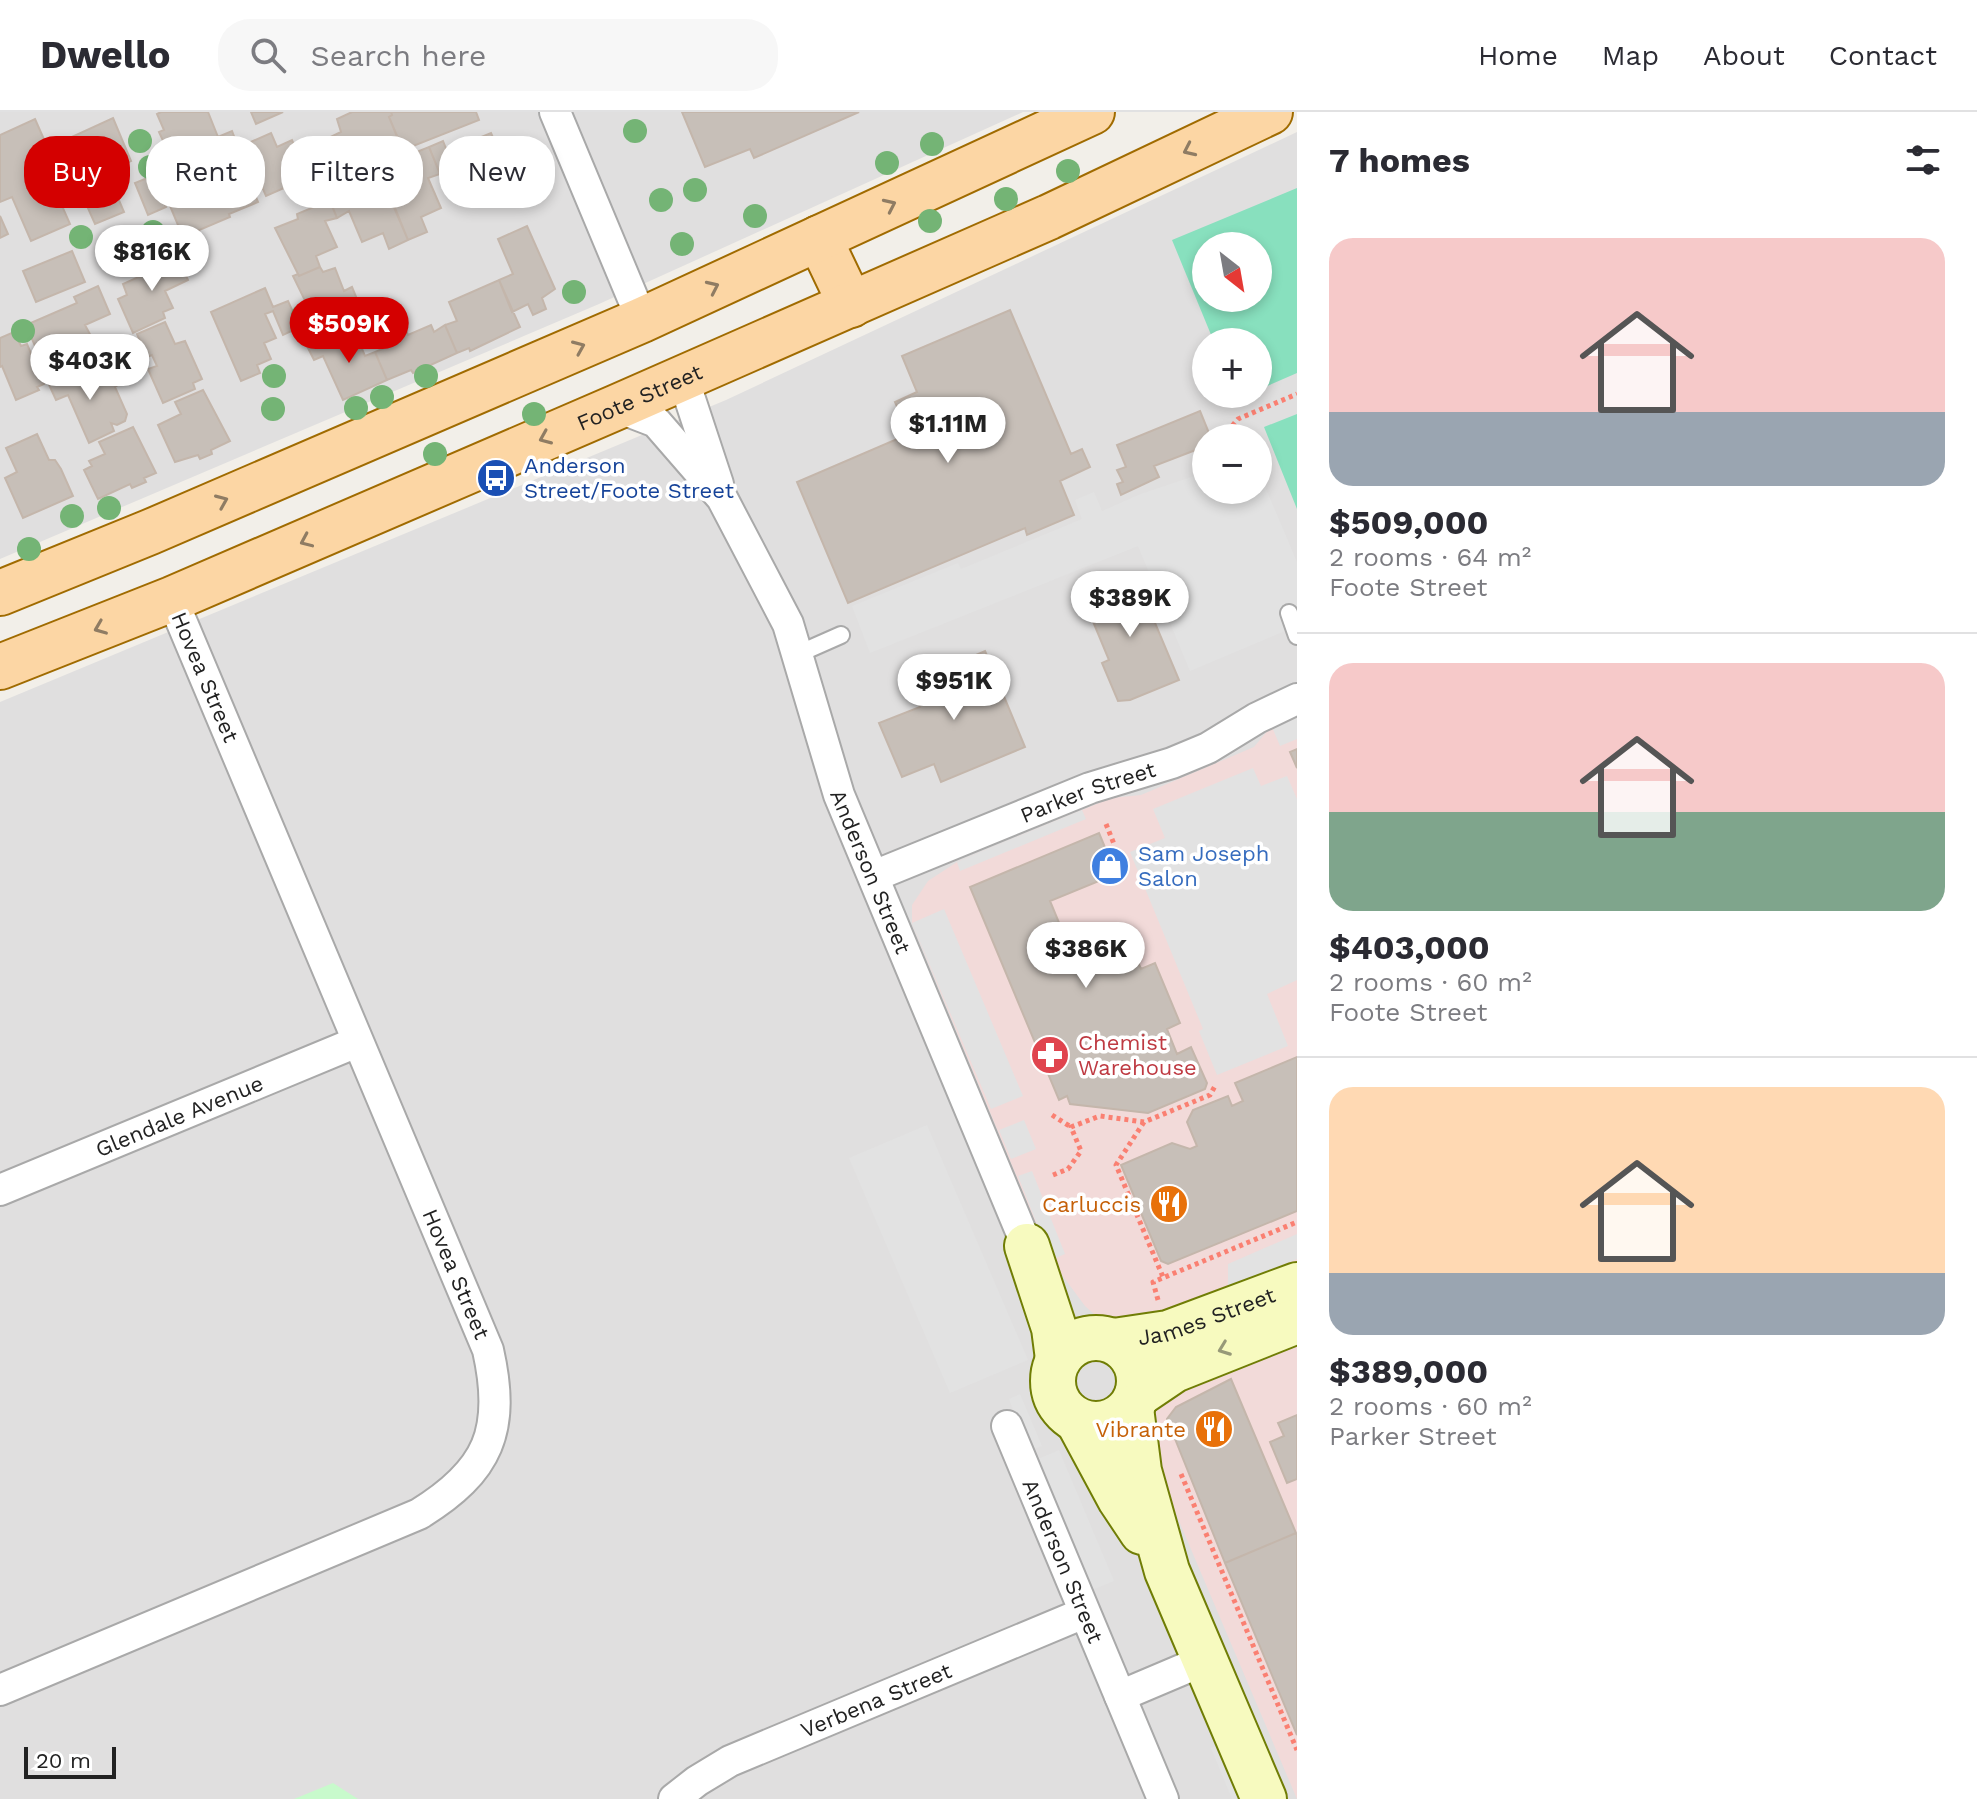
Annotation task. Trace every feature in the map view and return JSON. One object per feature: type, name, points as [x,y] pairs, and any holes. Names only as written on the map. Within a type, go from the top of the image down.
[{"type":"main road","points":[[0,593],[150,532],[642,320],[1092,112]]},
{"type":"main road","name":"Foote Street","points":[[0,667],[172,599],[851,305],[1056,214],[1262,114]]},
{"type":"main road","points":[[819,238],[851,305]]},
{"type":"main road","points":[[642,320],[683,378]]},
{"type":"main road","points":[[150,532],[172,599]]},
{"type":"main road","name":"Anderson Street","points":[[1027,1246],[1106,1339]]},
{"type":"main road","name":"Anderson Street","points":[[1027,1246],[1054,1328],[1058,1359]]},
{"type":"main road","name":"James Street","points":[[1106,1339],[1168,1333],[1297,1285]]},
{"type":"main road","name":"James Street","points":[[1134,1401],[1174,1370],[1297,1321]]},
{"type":"main road","points":[[1134,1401],[1120,1418],[1106,1423],[1078,1421],[1066,1413],[1057,1401],[1053,1372],[1058,1359],[1076,1343],[1106,1339],[1125,1348],[1138,1369],[1140,1382],[1134,1401],[1139,1471],[1167,1571],[1264,1799]]},
{"type":"main road","points":[[1078,1421],[1120,1499],[1167,1571]]},
{"type":"street","points":[[555,112],[642,320]]},
{"type":"street","name":"Anderson Street","points":[[683,378],[722,498],[788,624],[839,795],[1027,1246]]},
{"type":"street","name":"Anderson Street","points":[[617,407],[656,422],[722,498]]},
{"type":"street","name":"Hovea Street","points":[[0,1690],[419,1514],[448,1496],[472,1472],[496,1418],[496,1384],[488,1350],[172,599]]},
{"type":"street","name":"Parker Street","points":[[874,876],[1090,788],[1172,763],[1208,748],[1257,718],[1297,699]]},
{"type":"street","name":"Glendale Avenue","points":[[0,1190],[357,1042]]},
{"type":"street","name":"Anderson Street","points":[[1007,1426],[1163,1799]]},
{"type":"street","name":"Verbena Street","points":[[674,1799],[730,1761],[1084,1613]]},
{"type":"street","points":[[1120,1696],[1205,1660]]},
{"type":"lane","points":[[1289,613],[1297,636]]},
{"type":"lane","points":[[798,654],[841,635]]},
{"type":"path","points":[[1234,424],[1238,419],[1297,394]]},
{"type":"path","points":[[1106,824],[1114,844]]},
{"type":"path","points":[[1071,1127],[1100,1116],[1144,1122],[1210,1095],[1215,1086]]},
{"type":"path","points":[[1052,1115],[1071,1127],[1081,1151],[1068,1169],[1053,1175]]},
{"type":"path","points":[[1144,1122],[1116,1165],[1163,1277]]},
{"type":"path","points":[[1168,1333],[1153,1282],[1297,1222]]},
{"type":"path","points":[[1176,1463],[1297,1750]]},
{"type":"shaded area","points":[[0,112],[1023,112],[599,304],[0,559]]},
{"type":"shaded area","points":[[1297,132],[1297,1799],[0,1799],[0,702],[726,400]]},
{"type":"shaded area","points":[[1192,477],[1192,504],[1272,503],[1297,562],[1297,626],[1190,671],[1138,546],[870,653],[852,606],[958,563],[961,569],[1082,519],[1075,500],[1094,492],[1102,511]]},
{"type":"shaded area","points":[[1297,717],[1297,1276],[1113,1327],[1085,1306],[1051,1260],[912,923],[912,905],[928,881],[957,862],[1111,798],[1141,795],[1254,747],[1269,729]]},
{"type":"shaded area","points":[[1297,717],[1297,739],[1280,746],[1272,727]]},
{"type":"shaded area","points":[[1253,768],[1261,786],[1287,776],[1297,799],[1297,980],[1267,994],[1288,1046],[1217,1075],[1199,1031],[1203,1029],[1130,852],[1165,838],[1153,809]]},
{"type":"shaded area","points":[[1082,810],[1086,819],[960,871],[957,862]]},
{"type":"shaded area","points":[[944,909],[1023,1096],[991,1109],[912,923]]},
{"type":"shaded area","points":[[1024,1120],[1036,1149],[1011,1159],[999,1130]]},
{"type":"shaded area","points":[[927,1125],[1028,1360],[950,1393],[849,1158]]},
{"type":"shaded area","points":[[1032,1171],[1065,1254],[1051,1260],[1018,1176]]},
{"type":"shaded area","points":[[1297,1234],[1297,1259],[1228,1287],[1228,1264]]},
{"type":"shaded area","points":[[1297,1345],[1297,1799],[1151,1455],[1152,1401]]},
{"type":"shaded area","points":[[1020,1394],[1042,1446],[1029,1451],[1009,1399]]},
{"type":"shaded area","points":[[1059,1450],[1114,1581],[1092,1590],[1036,1460]]},
{"type":"shaded area","points":[[1220,1744],[1243,1799],[1232,1799],[1211,1748]]},
{"type":"green space","points":[[1297,188],[1297,373],[1272,384],[1272,328],[1208,328],[1202,312],[1272,312],[1272,232],[1192,232],[1192,289],[1172,240]]},
{"type":"green space","points":[[1297,414],[1297,509],[1272,447],[1272,424]]},
{"type":"green space","points":[[333,1783],[358,1799],[294,1799]]},
{"type":"building","points":[[208,112],[218,136],[161,136],[159,132],[164,130],[157,114]]},
{"type":"building","points":[[251,112],[283,112],[256,124]]},
{"type":"building","points":[[352,112],[391,112],[389,117],[397,136],[333,136],[341,132],[337,119]]},
{"type":"building","points":[[391,112],[476,112],[479,120],[423,142],[423,136],[397,136],[389,117]]},
{"type":"building","points":[[682,112],[859,112],[754,158],[750,149],[705,167]]},
{"type":"building","points":[[113,118],[121,136],[74,136]]},
{"type":"building","points":[[35,119],[42,136],[24,136],[24,208],[63,208],[70,224],[31,241],[12,197],[0,202],[0,135]]},
{"type":"building","points":[[271,133],[277,147],[281,145],[281,189],[266,196],[265,194],[264,136]]},
{"type":"building","points":[[439,143],[439,172],[429,147]]},
{"type":"building","points":[[429,147],[439,172],[439,174],[428,178],[441,208],[421,217],[427,232],[408,240],[395,208],[423,208],[423,149]]},
{"type":"building","points":[[146,178],[146,208],[164,208],[148,215],[135,183]]},
{"type":"building","points":[[88,208],[122,208],[124,212],[95,224]]},
{"type":"building","points":[[171,208],[244,208],[229,214],[230,217],[183,237]]},
{"type":"building","points":[[312,208],[333,208],[337,218],[325,221],[337,247],[316,256],[320,267],[299,276],[275,228],[298,219],[297,214]]},
{"type":"building","points":[[333,208],[394,208],[408,240],[389,249],[383,233],[362,242],[349,211],[337,218]]},
{"type":"building","points":[[0,216],[8,234],[0,238]]},
{"type":"building","points":[[527,226],[555,289],[542,298],[546,309],[533,315],[528,304],[512,312],[499,280],[513,274],[498,239]]},
{"type":"building","points":[[72,251],[85,282],[36,302],[23,271]]},
{"type":"building","points":[[176,253],[188,280],[165,291],[173,308],[163,312],[165,318],[133,333],[118,299],[127,295],[123,284],[152,271],[150,264]]},
{"type":"building","points":[[320,267],[323,272],[335,268],[344,291],[352,287],[361,309],[329,323],[335,334],[307,346],[300,330],[316,323],[293,276]]},
{"type":"building","points":[[499,280],[520,327],[470,351],[469,348],[457,353],[445,325],[457,321],[449,302]]},
{"type":"building","points":[[98,286],[110,314],[85,325],[99,351],[64,363],[54,361],[46,341],[35,346],[26,325],[77,303],[74,297]]},
{"type":"building","points":[[265,288],[273,307],[288,301],[300,327],[283,335],[273,311],[265,314],[276,338],[264,343],[271,359],[257,365],[260,373],[241,381],[211,312]]},
{"type":"building","points":[[1010,310],[1071,454],[1082,449],[1090,467],[1060,481],[1074,515],[1027,535],[1025,528],[848,603],[797,482],[909,434],[895,402],[917,392],[902,356]]},
{"type":"building","points":[[165,322],[175,344],[185,341],[202,379],[193,383],[195,389],[163,403],[148,369],[157,366],[152,355],[147,357],[137,334]]},
{"type":"building","points":[[431,325],[434,332],[445,325],[457,353],[413,373],[411,370],[387,380],[375,352],[387,347],[384,340],[406,330],[408,335]]},
{"type":"building","points":[[14,332],[21,346],[27,344],[44,384],[37,387],[39,390],[16,400],[0,367],[0,338]]},
{"type":"building","points":[[335,334],[338,345],[357,337],[365,356],[375,352],[387,380],[343,400],[323,356],[314,360],[307,346]]},
{"type":"building","points":[[73,363],[85,390],[113,375],[127,414],[125,421],[117,425],[111,423],[114,431],[89,443],[68,395],[56,400],[45,376]]},
{"type":"building","points":[[203,390],[230,441],[200,459],[198,455],[175,462],[158,425],[181,414],[175,402]]},
{"type":"building","points":[[1200,411],[1205,424],[1192,424],[1192,451],[1154,466],[1159,477],[1121,495],[1117,484],[1123,482],[1117,470],[1126,467],[1117,445]]},
{"type":"building","points":[[133,427],[156,473],[144,478],[146,482],[132,488],[130,484],[98,499],[84,470],[92,466],[89,461],[105,454],[99,442]]},
{"type":"building","points":[[37,434],[49,460],[55,460],[61,469],[73,496],[23,518],[5,478],[17,472],[6,448]]},
{"type":"building","points":[[1134,573],[1179,680],[1130,700],[1118,701],[1102,663],[1109,660],[1082,595]]},
{"type":"building","points":[[985,651],[1025,747],[941,782],[934,764],[902,777],[879,723],[920,707],[910,683]]},
{"type":"building","points":[[1297,749],[1297,768],[1290,752]]},
{"type":"building","points":[[1099,833],[1116,874],[1050,901],[1069,947],[1122,925],[1141,969],[1155,963],[1180,1023],[1167,1029],[1177,1054],[1191,1047],[1207,1083],[1205,1089],[1148,1113],[1070,1104],[1067,1096],[1059,1100],[970,887]]},
{"type":"building","points":[[1297,1057],[1297,1211],[1168,1264],[1161,1261],[1121,1165],[1172,1143],[1190,1149],[1197,1146],[1187,1122],[1193,1110],[1228,1096],[1232,1106],[1243,1101],[1235,1083]]},
{"type":"building","points":[[1231,1379],[1296,1533],[1225,1563],[1167,1419],[1176,1407]]},
{"type":"building","points":[[1297,1415],[1297,1479],[1287,1483],[1270,1442],[1284,1436],[1278,1423]]},
{"type":"building","points":[[1297,1534],[1297,1735],[1225,1563]]},
{"type":"place","name":"Anderson Street/Foote Street","points":[[496,478]]},
{"type":"place","name":"Sam Joseph Salon","points":[[1110,866]]},
{"type":"place","name":"Chemist Warehouse","points":[[1050,1055]]},
{"type":"place","name":"Carluccis","points":[[1169,1204]]},
{"type":"place","name":"Vibrante","points":[[1214,1429]]}]
